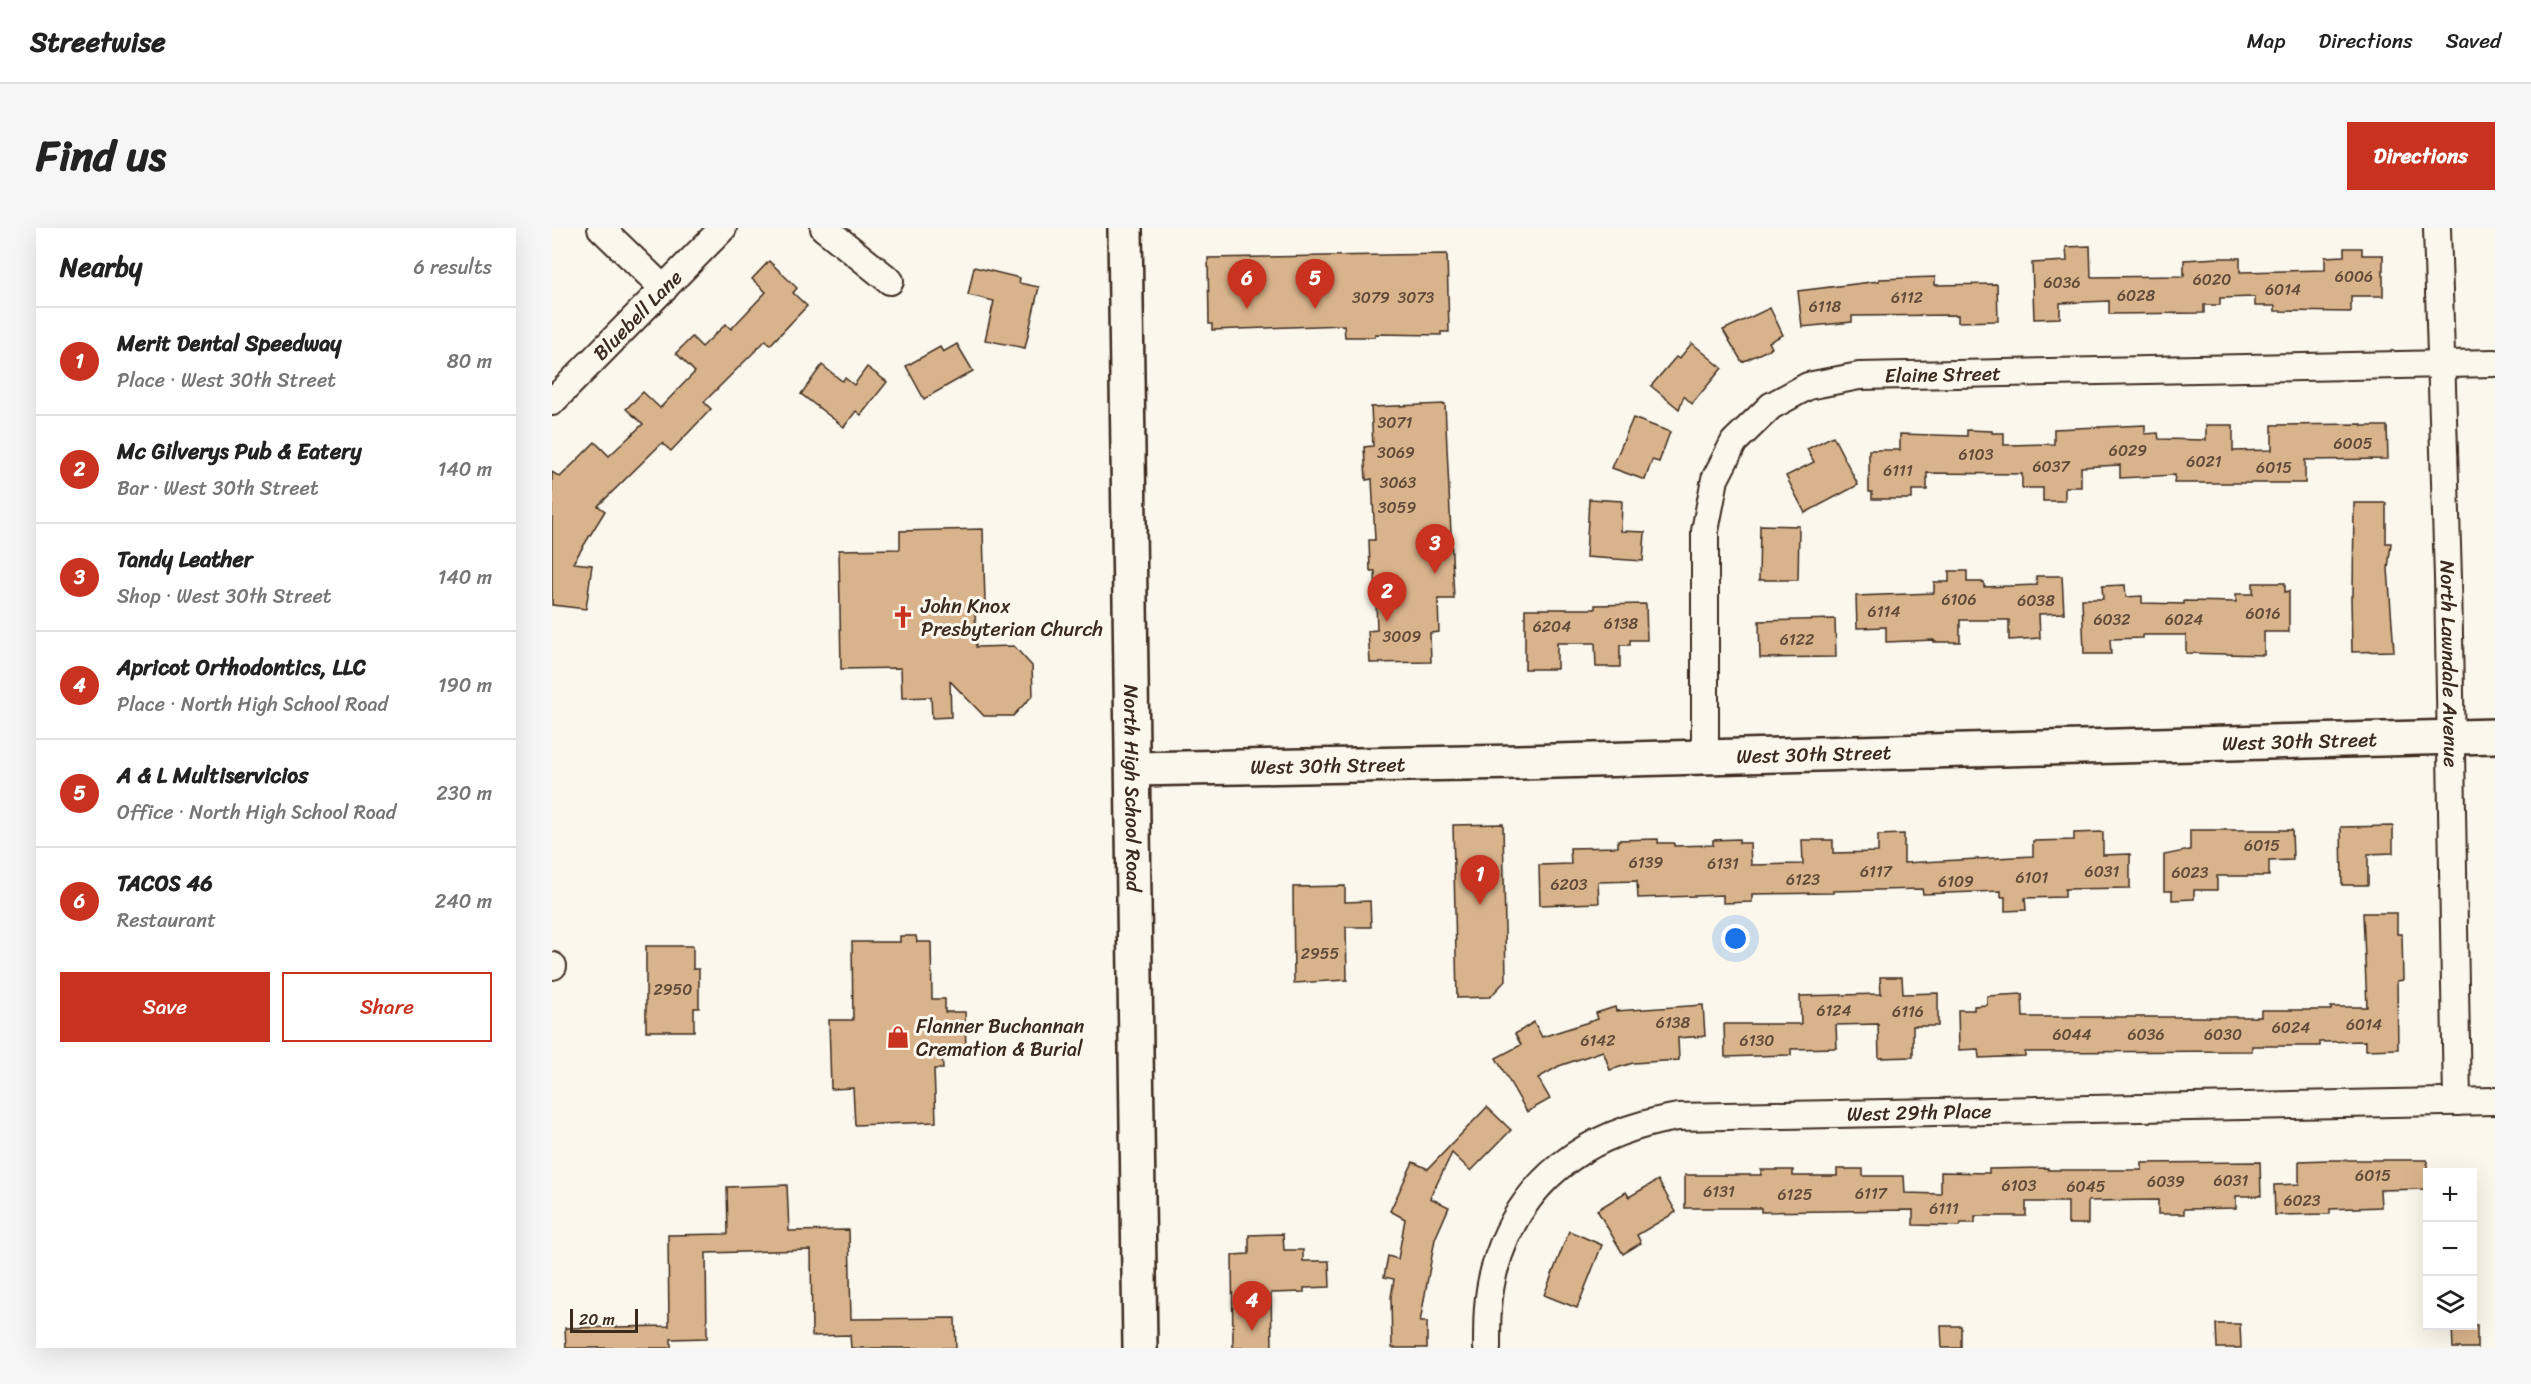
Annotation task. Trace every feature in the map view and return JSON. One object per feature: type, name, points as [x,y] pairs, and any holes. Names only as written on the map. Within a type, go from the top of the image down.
[{"type":"street","points":[[601,228],[664,289]]},
{"type":"street","name":"Bluebell Lane","points":[[552,402],[723,228]]},
{"type":"street","points":[[824,228],[890,281]]},
{"type":"street","name":"North High School Road","points":[[1125,228],[1140,1348]]},
{"type":"street","name":"North Lawndale Avenue","points":[[2437,228],[2457,1102]]},
{"type":"street","name":"Elaine Street","points":[[1705,757],[1705,531],[1709,499],[1719,471],[1734,442],[1755,419],[1789,396],[1818,383],[1859,376],[2495,363]]},
{"type":"street","name":"West 30th Street","points":[[1133,769],[1705,757],[2495,736]]},
{"type":"street","name":"West 29th Place","points":[[1487,1348],[1493,1272],[1507,1233],[1523,1207],[1549,1175],[1573,1155],[1608,1135],[1647,1122],[1678,1117],[2495,1101]]},
{"type":"building","points":[[2090,246],[2091,277],[2184,276],[2184,260],[2219,258],[2240,258],[2240,272],[2325,270],[2325,257],[2344,256],[2344,248],[2362,248],[2362,255],[2383,255],[2383,296],[2351,296],[2351,312],[2275,311],[2275,306],[2255,306],[2255,297],[2220,298],[2220,305],[2204,305],[2204,313],[2109,314],[2109,301],[2060,303],[2060,318],[2034,319],[2032,263],[2067,261],[2066,247]]},
{"type":"building","points":[[1447,254],[1449,332],[1441,332],[1441,335],[1375,334],[1375,337],[1345,337],[1344,325],[1212,330],[1212,324],[1209,324],[1208,258]]},
{"type":"building","points":[[769,261],[797,288],[793,293],[807,306],[770,345],[766,340],[704,402],[711,409],[671,451],[662,443],[598,506],[605,511],[573,563],[592,565],[586,609],[552,605],[552,472],[560,477],[595,442],[609,456],[643,424],[626,409],[643,392],[660,408],[695,372],[676,353],[692,337],[702,347],[726,324],[731,329],[766,292],[752,279]]},
{"type":"building","points":[[974,267],[1020,278],[1019,283],[1039,287],[1025,348],[985,340],[994,301],[968,295]]},
{"type":"building","points":[[1935,277],[1935,285],[1997,284],[1998,321],[1958,322],[1958,315],[1852,316],[1852,322],[1802,327],[1798,291],[1879,281],[1879,279]]},
{"type":"building","points":[[1770,308],[1783,335],[1769,342],[1772,348],[1742,362],[1723,330]]},
{"type":"building","points":[[1692,343],[1722,368],[1692,404],[1684,396],[1679,409],[1651,386],[1676,357],[1679,359]]},
{"type":"building","points":[[957,344],[973,371],[924,399],[906,366],[940,347],[943,352]]},
{"type":"building","points":[[822,365],[842,381],[845,378],[854,385],[867,367],[887,382],[861,415],[856,411],[844,427],[801,394]]},
{"type":"building","points":[[1445,404],[1454,599],[1438,599],[1439,632],[1430,633],[1431,662],[1370,663],[1368,631],[1377,630],[1375,571],[1370,571],[1369,540],[1375,540],[1372,479],[1366,480],[1364,447],[1373,446],[1371,407]]},
{"type":"building","points":[[1633,418],[1670,432],[1659,462],[1652,460],[1645,480],[1612,468]]},
{"type":"building","points":[[2362,424],[2362,426],[2387,426],[2388,459],[2305,460],[2305,483],[2174,483],[2175,475],[2120,478],[2120,465],[2081,467],[2081,487],[2065,487],[2065,501],[2043,501],[2043,488],[2022,488],[2022,474],[1927,473],[1927,490],[1912,490],[1912,499],[1872,499],[1872,492],[1869,492],[1869,450],[1900,450],[1900,434],[1967,436],[1967,430],[1992,431],[1992,433],[2004,433],[2004,445],[2054,444],[2054,429],[2145,425],[2145,434],[2158,433],[2159,439],[2206,440],[2206,425],[2233,425],[2233,451],[2272,450],[2272,425]]},
{"type":"building","points":[[1833,436],[1858,485],[1805,513],[1786,476],[1814,462],[1807,449]]},
{"type":"building","points":[[1589,499],[1622,501],[1621,531],[1645,532],[1643,561],[1586,557]]},
{"type":"building","points":[[2354,503],[2386,503],[2386,543],[2391,543],[2388,569],[2394,651],[2352,652]]},
{"type":"building","points":[[1760,525],[1799,526],[1798,580],[1759,580]]},
{"type":"building","name":"John Knox Presbyterian Church","points":[[983,529],[985,603],[975,603],[976,647],[1014,646],[1032,666],[1033,695],[1013,716],[984,716],[950,681],[951,717],[932,718],[931,697],[902,698],[901,668],[841,669],[839,550],[900,549],[900,531]]},
{"type":"building","points":[[1949,571],[1967,571],[1967,582],[1984,582],[1984,587],[2037,585],[2036,576],[2062,576],[2064,613],[2039,614],[2040,638],[2009,640],[2009,620],[1960,620],[1960,642],[1934,642],[1934,640],[1886,642],[1886,627],[1857,628],[1856,596],[1934,593],[1934,582],[1949,582]]},
{"type":"building","points":[[2253,583],[2285,583],[2285,592],[2289,591],[2289,632],[2264,632],[2264,655],[2186,653],[2186,635],[2143,635],[2143,638],[2110,639],[2111,654],[2084,654],[2082,599],[2103,599],[2102,586],[2125,585],[2126,597],[2142,596],[2142,603],[2184,604],[2184,601],[2236,602],[2236,594],[2253,594]]},
{"type":"building","points":[[1646,604],[1647,640],[1630,640],[1630,645],[1620,645],[1620,667],[1596,667],[1595,643],[1557,643],[1557,669],[1525,669],[1525,609],[1595,609],[1595,605]]},
{"type":"building","points":[[1835,619],[1836,657],[1760,658],[1759,621]]},
{"type":"building","points":[[1503,824],[1506,980],[1490,997],[1457,998],[1453,825]]},
{"type":"building","points":[[2393,826],[2393,853],[2368,854],[2368,885],[2342,885],[2341,827]]},
{"type":"building","points":[[2190,830],[2292,830],[2293,860],[2269,861],[2269,876],[2217,876],[2217,890],[2194,890],[2194,899],[2172,900],[2172,891],[2164,891],[2164,855],[2190,850]]},
{"type":"building","points":[[2103,832],[2103,855],[2130,854],[2130,888],[2065,889],[2065,897],[2025,898],[2026,910],[2005,911],[2005,897],[2001,897],[2001,891],[1923,894],[1922,889],[1752,894],[1752,902],[1723,903],[1723,895],[1638,898],[1637,881],[1598,882],[1599,903],[1540,905],[1539,865],[1571,864],[1570,848],[1618,847],[1618,840],[1658,839],[1658,843],[1674,843],[1674,846],[1713,845],[1713,840],[1739,839],[1739,843],[1750,843],[1751,865],[1803,864],[1802,840],[1833,840],[1833,853],[1878,852],[1878,835],[1904,834],[1904,863],[2033,856],[2033,841],[2074,840],[2074,833]]},
{"type":"building","points":[[1345,886],[1345,902],[1370,901],[1371,927],[1346,927],[1347,980],[1294,983],[1293,887]]},
{"type":"building","points":[[2363,913],[2397,913],[2397,934],[2402,934],[2403,980],[2397,981],[2398,1049],[2366,1050],[2366,1041],[2320,1042],[2320,1046],[2252,1046],[2252,1051],[2025,1052],[2025,1056],[1979,1058],[1978,1049],[1959,1050],[1958,1010],[1974,1010],[1974,1006],[1987,1005],[1987,996],[2022,994],[2023,1017],[2261,1017],[2261,1010],[2331,1010],[2331,1007],[2367,1007]]},
{"type":"building","name":"Flanner Buchannan Cremation & Burial","points":[[900,936],[916,936],[917,942],[931,942],[932,999],[945,999],[945,1012],[965,1012],[966,1053],[942,1054],[943,1069],[934,1069],[936,1122],[855,1125],[853,1088],[831,1089],[829,1020],[853,1020],[852,942],[900,942]]},
{"type":"building","points":[[646,946],[693,946],[693,969],[699,969],[699,1008],[694,1008],[694,1031],[646,1031]]},
{"type":"building","points":[[1880,977],[1902,977],[1903,994],[1938,993],[1938,1026],[1913,1026],[1913,1057],[1879,1058],[1878,1024],[1836,1025],[1837,1048],[1791,1049],[1791,1055],[1725,1057],[1724,1024],[1801,1024],[1800,996],[1881,994]]},
{"type":"building","points":[[1703,1005],[1705,1036],[1678,1038],[1679,1060],[1633,1063],[1610,1070],[1603,1051],[1559,1066],[1538,1078],[1550,1099],[1527,1112],[1496,1058],[1521,1045],[1515,1034],[1534,1022],[1542,1037],[1598,1019],[1596,1013],[1615,1007],[1616,1011]]},
{"type":"building","points":[[1487,1107],[1511,1130],[1471,1171],[1452,1153],[1430,1198],[1449,1207],[1435,1239],[1420,1322],[1427,1322],[1427,1348],[1392,1348],[1391,1297],[1394,1279],[1384,1277],[1388,1256],[1398,1259],[1405,1219],[1390,1211],[1413,1162],[1428,1169]]},
{"type":"building","points":[[2427,1160],[2427,1168],[2423,1168],[2423,1189],[2380,1190],[2381,1207],[2330,1209],[2330,1214],[2275,1215],[2274,1185],[2299,1184],[2299,1161]]},
{"type":"building","points":[[2260,1162],[2261,1196],[2236,1196],[2236,1208],[2184,1209],[2184,1214],[2158,1214],[2158,1200],[2088,1201],[2088,1224],[2068,1224],[2068,1202],[2026,1202],[2026,1216],[1975,1216],[1975,1223],[1961,1223],[1960,1226],[1913,1225],[1913,1210],[1761,1212],[1761,1208],[1685,1208],[1685,1175],[1761,1175],[1761,1170],[1793,1170],[1793,1176],[1837,1176],[1837,1169],[1863,1169],[1863,1176],[1904,1176],[1905,1193],[1941,1194],[1941,1172],[1989,1173],[1989,1169],[2048,1168],[2048,1170],[2142,1170],[2142,1163]]},
{"type":"building","points":[[1658,1180],[1676,1212],[1637,1235],[1641,1243],[1623,1254],[1597,1210],[1626,1192],[1629,1197]]},
{"type":"building","points":[[787,1185],[789,1231],[849,1230],[851,1319],[955,1318],[956,1348],[851,1348],[850,1335],[812,1336],[811,1250],[706,1253],[707,1338],[671,1339],[671,1348],[566,1348],[565,1328],[669,1326],[668,1235],[728,1234],[727,1187]]},
{"type":"building","points":[[1569,1231],[1602,1245],[1577,1308],[1544,1295]]},
{"type":"building","points":[[1283,1234],[1284,1250],[1303,1250],[1303,1261],[1329,1261],[1330,1287],[1304,1288],[1304,1292],[1271,1293],[1272,1348],[1233,1348],[1232,1255],[1249,1254],[1249,1235]]},
{"type":"building","points":[[2216,1324],[2240,1324],[2241,1348],[2217,1348]]},
{"type":"building","points":[[1941,1326],[1961,1326],[1961,1348],[1942,1348]]},
{"type":"building","points":[[2452,1330],[2477,1330],[2477,1348],[2453,1348]]},
{"type":"place","name":"TACOS 46","points":[[1247,309]]},
{"type":"place","name":"A & L Multiservicios","points":[[1315,309]]},
{"type":"place","name":"Tandy Leather","points":[[1435,574]]},
{"type":"place","name":"John Knox Presbyterian Church","points":[[903,617]]},
{"type":"place","name":"Mc Gilverys Pub & Eatery","points":[[1387,622]]},
{"type":"place","name":"Merit Dental Speedway","points":[[1480,905]]},
{"type":"place","name":"Flanner Buchannan Cremation & Burial","points":[[898,1037]]},
{"type":"place","name":"Apricot Orthodontics, LLC","points":[[1252,1331]]}]
